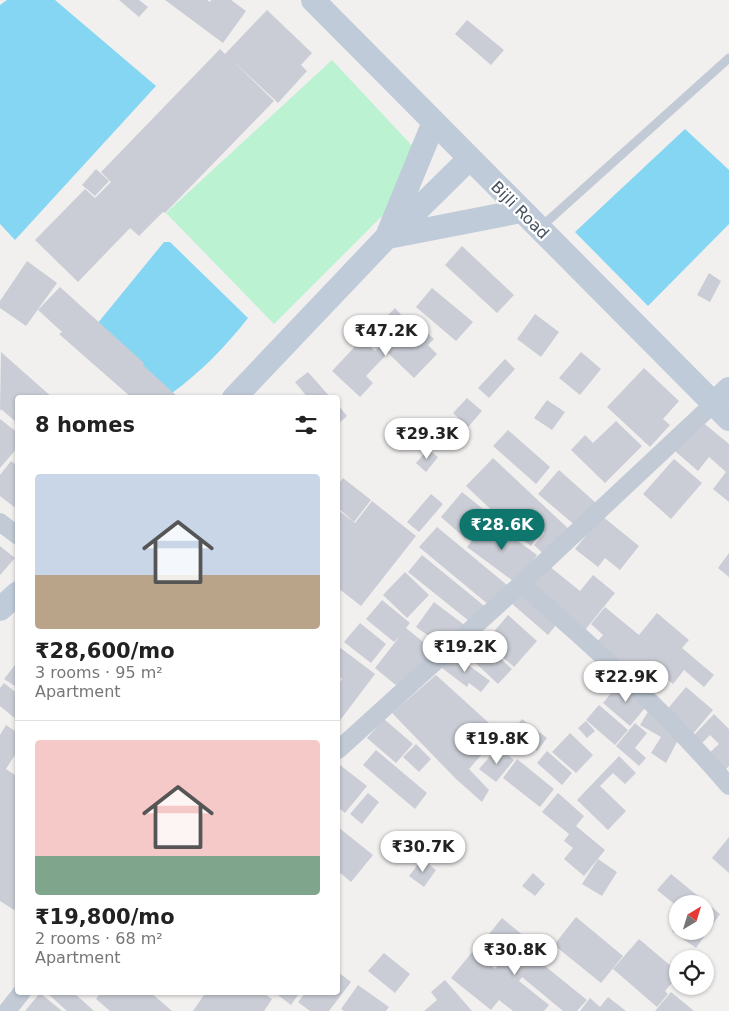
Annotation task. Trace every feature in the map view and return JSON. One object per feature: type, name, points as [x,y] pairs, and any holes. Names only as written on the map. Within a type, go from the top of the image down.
[{"type":"street","name":"Bijli Road","points":[[312,0],[539,229],[724,404]]},
{"type":"street","points":[[386,238],[434,122]]},
{"type":"street","points":[[237,395],[386,238],[469,159]]},
{"type":"street","points":[[386,238],[521,211]]},
{"type":"street","points":[[340,748],[724,404]]},
{"type":"street","points":[[0,522],[15,534]]},
{"type":"street","points":[[521,584],[624,676],[704,757],[729,786]]},
{"type":"street","points":[[0,609],[15,596]]},
{"type":"street","points":[[7,1011],[20,995]]},
{"type":"lane","points":[[539,229],[729,58]]},
{"type":"green space","points":[[332,60],[416,150],[405,193],[274,324],[166,213]]},
{"type":"water","points":[[7,0],[55,0],[156,86],[15,240],[0,224],[0,5]]},
{"type":"water","points":[[685,129],[729,170],[729,224],[648,306],[575,232]]},
{"type":"water","points":[[164,242],[170,242],[248,318],[213,358],[172,393],[97,324]]},
{"type":"building","points":[[119,0],[139,0],[148,7],[139,17]]},
{"type":"building","points":[[165,0],[207,0],[210,2],[211,0],[231,0],[246,11],[223,43]]},
{"type":"building","points":[[267,10],[312,53],[301,65],[307,71],[278,103],[230,58],[274,101],[165,213],[163,212],[139,236],[130,228],[78,282],[35,240],[85,189],[95,198],[111,182],[101,172],[220,49],[225,54]]},
{"type":"building","points":[[467,20],[504,50],[491,65],[455,34]]},
{"type":"building","points":[[96,169],[109,181],[95,196],[82,185]]},
{"type":"building","points":[[462,246],[514,295],[497,313],[445,265]]},
{"type":"building","points":[[27,261],[57,283],[26,326],[0,308],[0,301]]},
{"type":"building","points":[[709,273],[721,281],[710,302],[697,295]]},
{"type":"building","points":[[60,287],[144,363],[143,365],[176,395],[129,395],[59,334],[62,332],[38,310]]},
{"type":"building","points":[[432,288],[473,322],[456,341],[416,307]]},
{"type":"building","points":[[395,308],[404,318],[396,325],[388,315]]},
{"type":"building","points":[[535,314],[559,332],[541,357],[517,339]]},
{"type":"building","points":[[403,321],[416,333],[421,327],[434,339],[428,345],[437,354],[414,378],[388,353],[366,376],[373,383],[360,397],[332,371],[362,339],[375,351]]},
{"type":"building","points":[[1,352],[50,395],[15,395],[15,421],[1,409],[0,411]]},
{"type":"building","points":[[581,352],[601,369],[580,395],[559,378]]},
{"type":"building","points":[[505,359],[515,369],[489,398],[478,388]]},
{"type":"building","points":[[644,368],[679,401],[663,419],[670,425],[650,447],[607,407]]},
{"type":"building","points":[[308,372],[328,395],[306,395],[295,382]]},
{"type":"building","points":[[467,398],[482,411],[468,427],[453,413]]},
{"type":"building","points":[[547,400],[565,412],[552,430],[534,418]]},
{"type":"building","points":[[340,407],[347,416],[340,422]]},
{"type":"building","points":[[0,419],[15,431],[15,450],[0,468]]},
{"type":"building","points":[[616,421],[642,446],[605,483],[571,450],[585,435],[593,443]]},
{"type":"building","points":[[701,421],[729,444],[729,502],[713,489],[726,472],[709,457],[698,471],[675,451]]},
{"type":"building","points":[[508,430],[550,467],[536,484],[493,446]]},
{"type":"building","points":[[428,449],[438,457],[426,472],[416,463]]},
{"type":"building","points":[[493,458],[574,534],[549,559],[534,545],[545,533],[530,519],[522,528],[506,513],[500,518],[466,486]]},
{"type":"building","points":[[674,459],[702,483],[671,519],[643,494]]},
{"type":"building","points":[[11,461],[15,464],[15,508],[0,496],[0,475]]},
{"type":"building","points":[[559,470],[596,503],[576,526],[538,494]]},
{"type":"building","points":[[343,478],[371,500],[354,522],[340,510],[340,482]]},
{"type":"building","points":[[462,492],[488,513],[466,539],[441,517]]},
{"type":"building","points":[[431,494],[443,504],[419,532],[407,522]]},
{"type":"building","points":[[372,501],[416,536],[361,606],[340,590],[340,512],[355,523]]},
{"type":"building","points":[[602,516],[639,546],[620,570],[605,558],[598,567],[575,549]]},
{"type":"building","points":[[488,519],[537,555],[517,584],[467,547]]},
{"type":"building","points":[[527,524],[540,534],[531,546],[518,536]]},
{"type":"building","points":[[437,527],[513,590],[495,610],[419,547]]},
{"type":"building","points":[[0,546],[15,558],[0,575]]},
{"type":"building","points":[[729,553],[729,577],[718,568]]},
{"type":"building","points":[[422,555],[488,609],[474,625],[408,572]]},
{"type":"building","points":[[544,562],[580,591],[593,575],[615,593],[585,630],[528,583]]},
{"type":"building","points":[[405,572],[429,595],[407,618],[383,595]]},
{"type":"building","points":[[522,588],[560,620],[548,635],[510,602]]},
{"type":"building","points":[[382,600],[410,623],[406,628],[434,651],[403,691],[375,668],[400,636],[394,642],[366,619]]},
{"type":"building","points":[[434,602],[467,627],[450,651],[416,627]]},
{"type":"building","points":[[605,607],[639,635],[657,613],[689,640],[682,648],[714,675],[704,687],[684,670],[673,684],[664,676],[654,688],[597,642],[603,635],[591,624]]},
{"type":"building","points":[[508,615],[537,641],[514,667],[485,642]]},
{"type":"building","points":[[360,623],[386,644],[371,663],[344,642]]},
{"type":"building","points":[[482,641],[512,669],[498,684],[468,656]]},
{"type":"building","points":[[340,648],[375,674],[340,720],[340,682],[342,679],[340,678]]},
{"type":"building","points":[[452,653],[490,681],[481,692],[469,683],[467,687],[442,668]]},
{"type":"building","points":[[15,665],[15,686],[4,679]]},
{"type":"building","points":[[436,675],[500,733],[469,769],[489,790],[482,802],[456,779],[392,713]]},
{"type":"building","points":[[622,680],[649,703],[630,726],[603,703]]},
{"type":"building","points":[[4,683],[15,692],[15,718],[0,706],[0,688]]},
{"type":"building","points":[[686,687],[713,710],[692,735],[665,712]]},
{"type":"building","points":[[599,705],[628,730],[615,745],[586,720]]},
{"type":"building","points":[[649,710],[680,736],[666,763],[651,753],[661,737],[640,725]]},
{"type":"building","points":[[714,714],[729,729],[729,766],[723,772],[706,756],[719,744],[710,735],[701,744],[693,736]]},
{"type":"building","points":[[384,719],[413,744],[396,763],[367,738]]},
{"type":"building","points":[[522,719],[547,738],[537,751],[512,732]]},
{"type":"building","points":[[586,721],[595,731],[587,738],[578,728]]},
{"type":"building","points":[[635,723],[647,733],[635,748],[646,758],[639,766],[616,746]]},
{"type":"building","points":[[6,725],[15,731],[15,755],[6,769],[15,775],[14,910],[0,901],[0,735]]},
{"type":"building","points":[[570,733],[593,755],[576,773],[552,752]]},
{"type":"building","points":[[416,744],[431,759],[419,772],[403,757]]},
{"type":"building","points":[[498,747],[514,760],[496,782],[479,769]]},
{"type":"building","points":[[376,750],[427,793],[415,809],[363,765]]},
{"type":"building","points":[[547,751],[572,773],[562,785],[537,763]]},
{"type":"building","points":[[619,756],[636,773],[625,784],[613,773],[600,786],[626,811],[608,830],[577,800]]},
{"type":"building","points":[[517,759],[554,789],[540,807],[503,778]]},
{"type":"building","points":[[340,765],[367,786],[345,813],[340,809]]},
{"type":"building","points":[[368,793],[379,802],[362,824],[350,814]]},
{"type":"building","points":[[558,793],[584,816],[576,826],[605,850],[584,876],[564,859],[573,848],[564,841],[569,834],[542,812]]},
{"type":"building","points":[[340,829],[373,855],[351,882],[340,873]]},
{"type":"building","points":[[729,837],[729,873],[712,858]]},
{"type":"building","points":[[422,859],[436,870],[424,887],[409,876]]},
{"type":"building","points":[[598,859],[617,872],[602,896],[582,884]]},
{"type":"building","points":[[533,873],[545,884],[535,896],[522,886]]},
{"type":"building","points":[[671,874],[697,895],[669,895],[669,900],[657,890]]},
{"type":"building","points":[[714,909],[720,914],[714,922]]},
{"type":"building","points":[[576,917],[623,956],[601,983],[554,945]]},
{"type":"building","points":[[502,918],[546,954],[540,962],[587,1000],[577,1011],[563,1011],[522,977],[519,981],[549,1005],[544,1011],[513,1011],[499,1000],[491,1010],[451,978],[473,951],[495,969],[512,949],[502,941],[488,958],[477,949]]},
{"type":"building","points":[[639,939],[669,964],[669,986],[665,991],[668,994],[657,1007],[613,969]]},
{"type":"building","points":[[685,940],[702,940],[696,948]]},
{"type":"building","points":[[384,953],[410,974],[395,993],[368,971]]},
{"type":"building","points":[[340,974],[351,982],[329,1011],[310,1011],[298,1002],[304,995],[340,995]]},
{"type":"building","points":[[445,980],[472,1011],[424,1011],[437,1000],[431,992]]},
{"type":"building","points":[[358,985],[389,1007],[386,1011],[344,1011],[341,1009]]},
{"type":"building","points":[[669,994],[675,995],[694,1011],[655,1011]]},
{"type":"building","points":[[38,995],[42,995],[62,1011],[25,1011]]},
{"type":"building","points":[[49,995],[76,995],[94,1011],[67,1011]]},
{"type":"building","points":[[99,995],[153,995],[172,1011],[110,1011],[96,999]]},
{"type":"building","points":[[204,995],[266,995],[272,999],[264,1011],[193,1011]]},
{"type":"building","points":[[278,995],[298,995],[291,1005]]},
{"type":"building","points":[[608,997],[626,1011],[580,1011],[590,998],[600,1007]]}]
